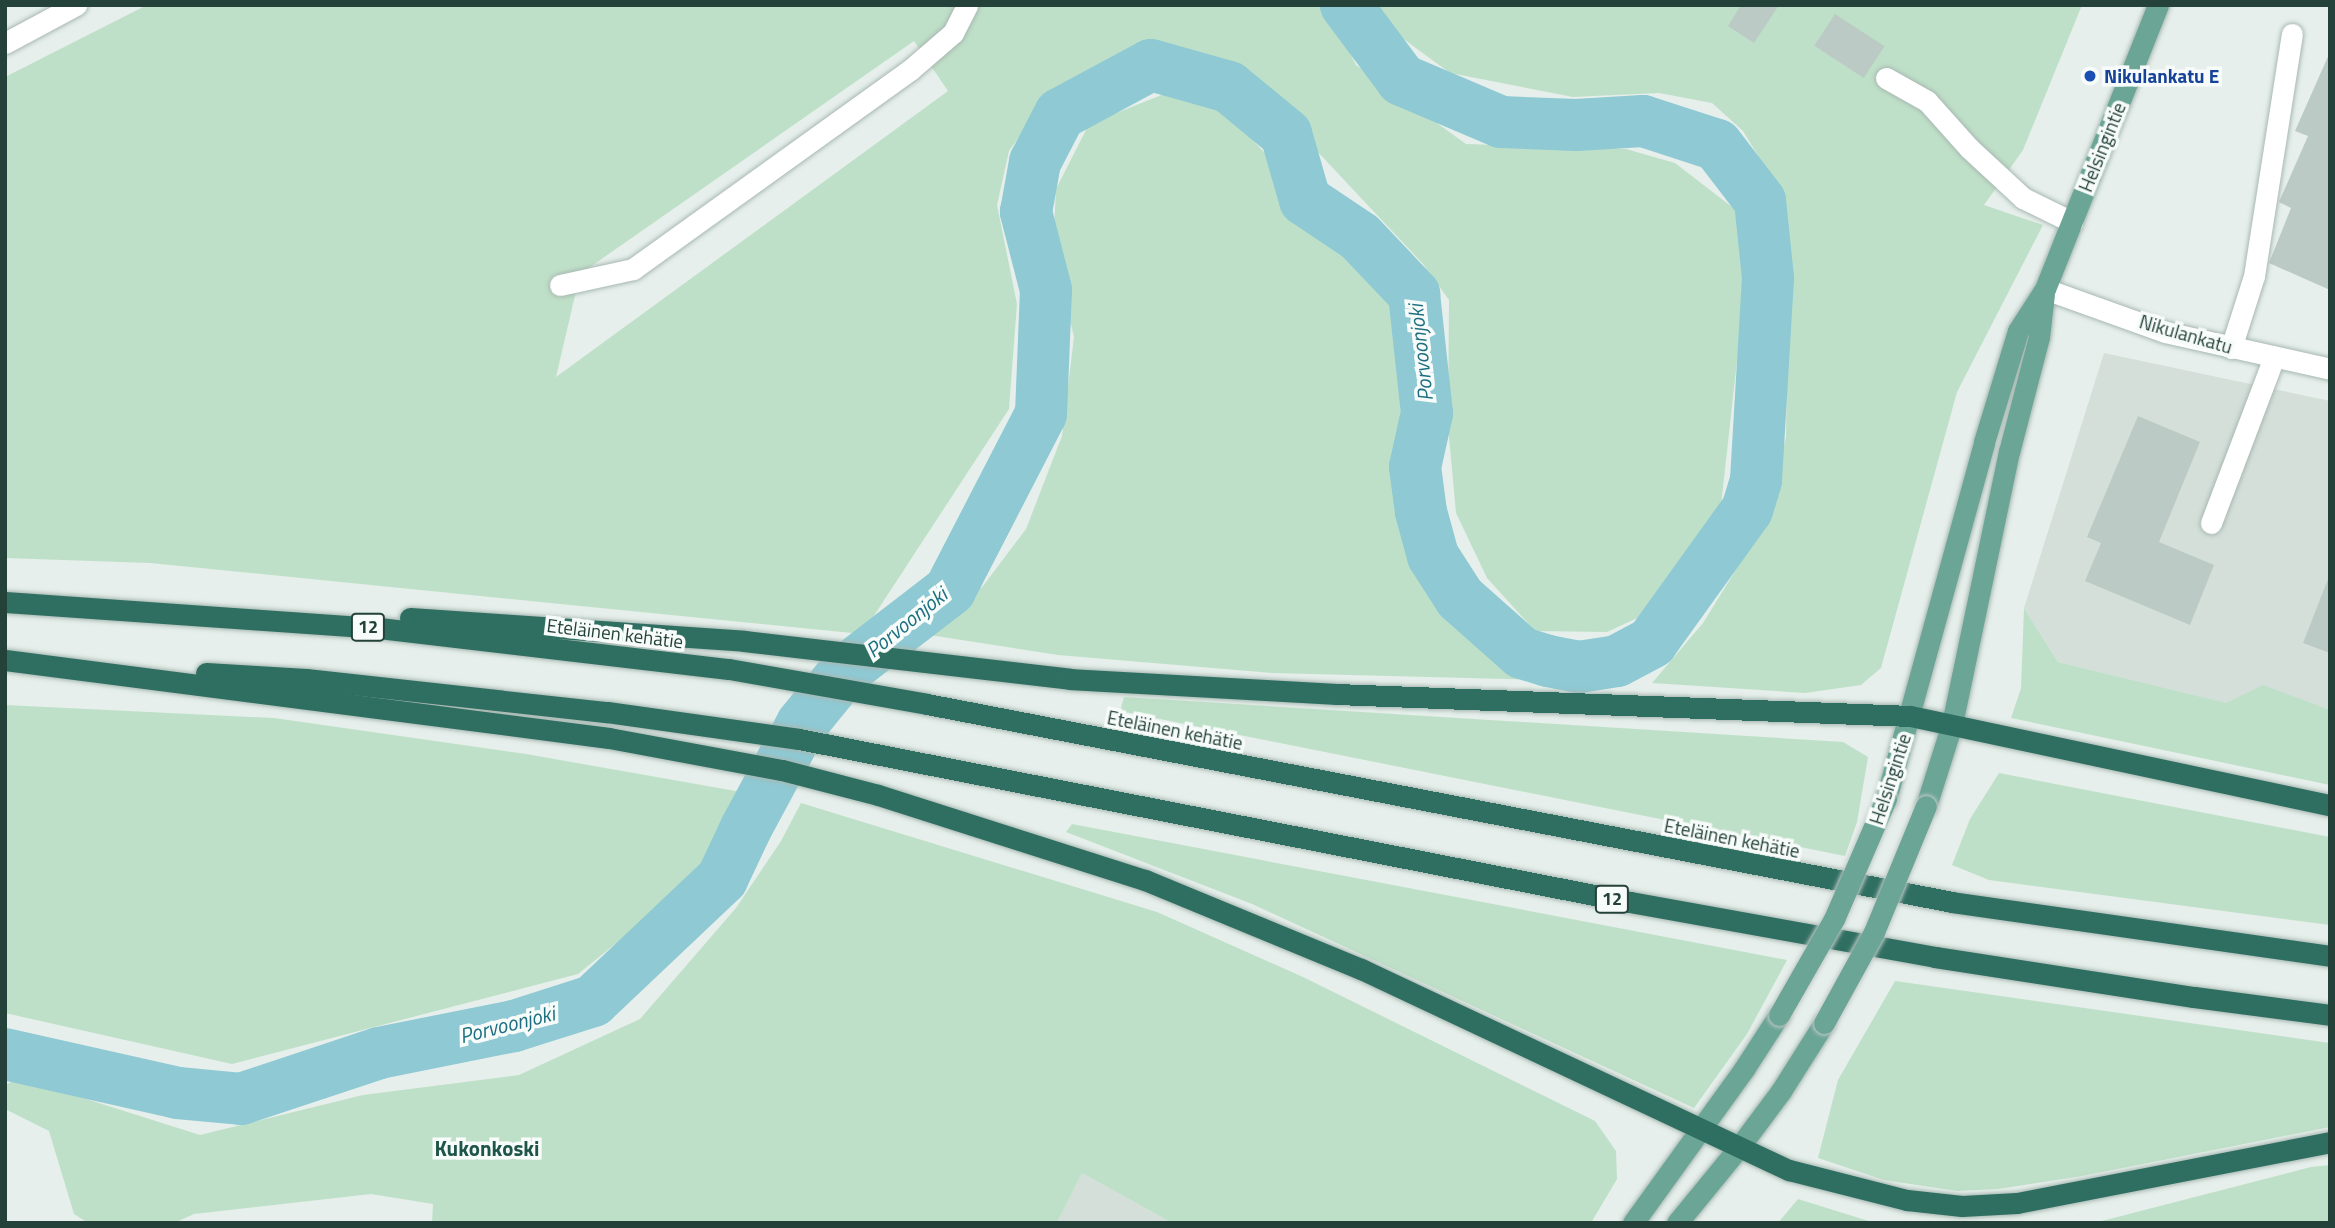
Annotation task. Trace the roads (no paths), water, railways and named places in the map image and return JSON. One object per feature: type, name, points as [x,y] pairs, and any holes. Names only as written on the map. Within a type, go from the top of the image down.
[{"type":"highway","points":[[5,601],[342,613],[744,641],[1070,679],[1427,697],[1910,716],[2330,806]]},
{"type":"highway","name":"Eteläinen kehätie","points":[[5,601],[379,628],[729,669],[928,704],[1952,902],[2330,956]]},
{"type":"highway","points":[[5,660],[684,750],[782,770],[878,795],[1145,880],[1361,969],[1789,1170],[1822,1181],[1907,1200],[1962,1206],[2017,1203],[2085,1192],[2330,1142]]},
{"type":"highway","name":"12","points":[[5,660],[306,679],[699,725],[899,758],[1643,905],[1935,957],[2330,1015]]},
{"type":"main road","name":"Helsingintie","points":[[1633,1223],[1779,1015],[1834,919],[1886,799],[1984,442],[2018,331],[2045,289],[2158,5]]},
{"type":"main road","name":"Helsingintie","points":[[1677,1223],[1781,1091],[1824,1023],[1874,932],[1926,806],[1952,724],[2009,452],[2039,337],[2045,289]]},
{"type":"street","points":[[5,43],[76,5]]},
{"type":"street","points":[[559,285],[634,269],[910,70],[953,33],[967,5]]},
{"type":"street","points":[[2231,348],[2254,276],[2292,34]]},
{"type":"street","points":[[1886,78],[1927,101],[1969,148],[2023,198],[2072,222]]},
{"type":"street","name":"Nikulankatu","points":[[2045,289],[2165,332],[2330,369]]},
{"type":"street","points":[[2211,523],[2274,357]]},
{"type":"waterway","name":"Porvoonjoki","points":[[5,1054],[178,1093],[241,1099],[379,1053],[514,1026],[593,1001],[722,879],[802,724],[845,671],[950,590],[1041,414],[1046,290],[1026,212],[1035,162],[1060,114],[1151,65],[1229,87],[1286,134],[1305,200],[1360,237],[1414,294],[1427,413],[1415,467],[1421,512],[1433,556],[1460,598],[1522,653],[1548,661],[1579,667],[1617,661],[1652,642],[1747,510],[1756,480],[1768,278],[1760,201],[1717,145],[1643,121],[1576,125],[1501,122],[1402,80],[1346,5]]},
{"type":"place","name":"Nikulankatu E","points":[[2090,76]]},
{"type":"district","name":"Kukonkoski","points":[[487,1148]]}]
